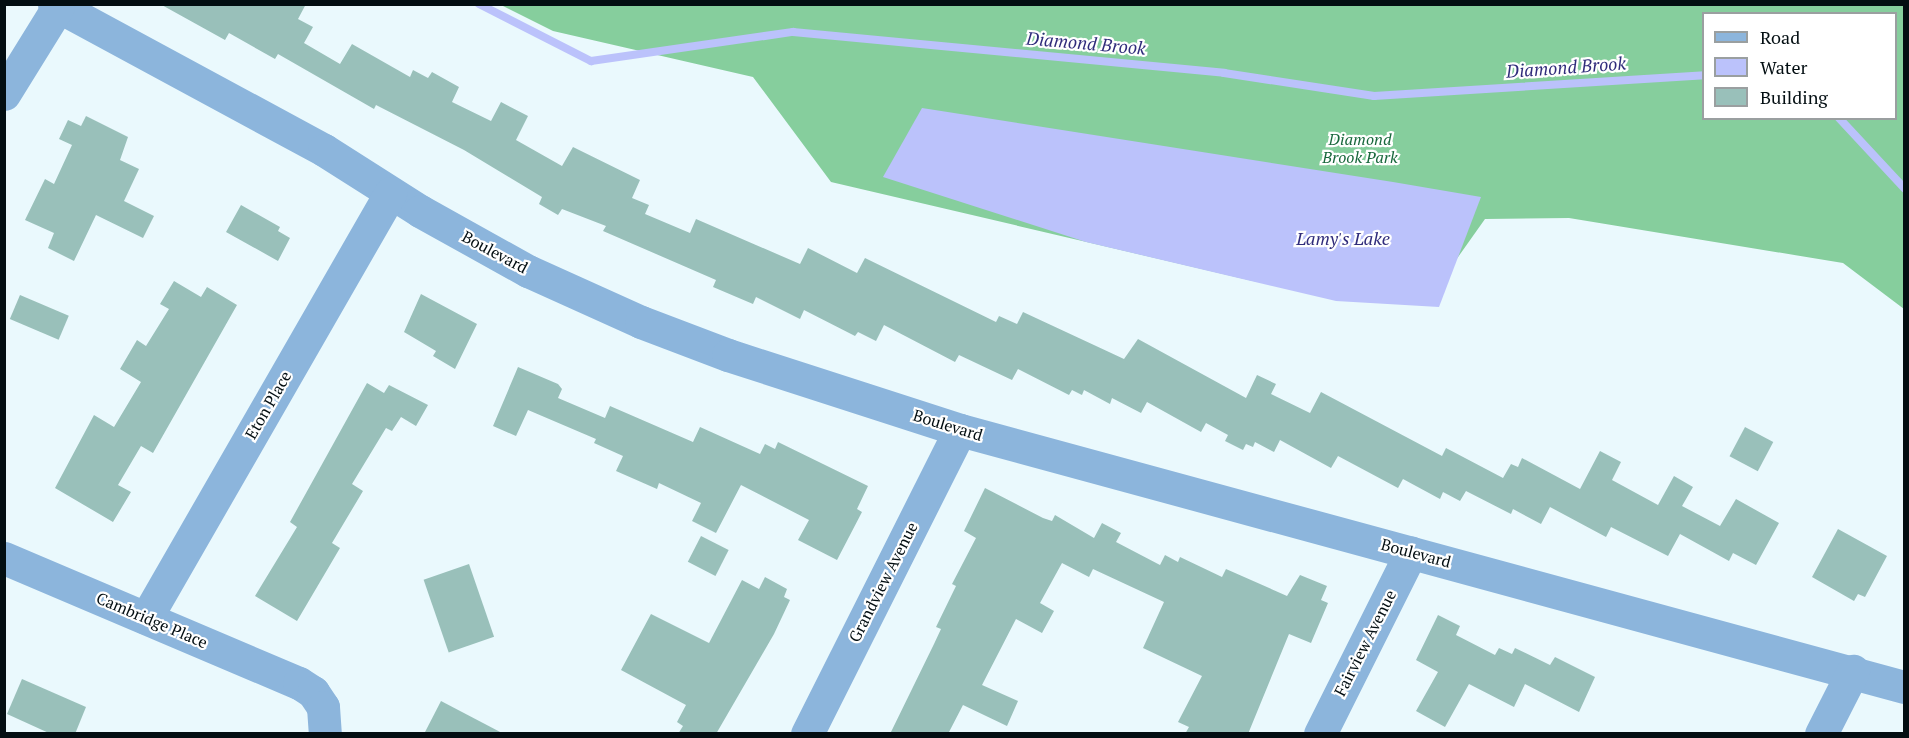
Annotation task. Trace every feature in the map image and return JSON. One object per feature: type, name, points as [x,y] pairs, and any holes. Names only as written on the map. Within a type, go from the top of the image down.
[{"type":"street","points":[[4,94],[56,6]]},
{"type":"street","name":"Boulevard","points":[[56,6],[324,150],[390,193],[528,271],[641,322],[728,355],[960,430],[1905,687]]},
{"type":"street","name":"Eton Place","points":[[146,618],[390,193]]},
{"type":"street","name":"Grandview Avenue","points":[[807,734],[960,430]]},
{"type":"street","name":"Fairview Avenue","points":[[1320,734],[1411,552]]},
{"type":"street","name":"Cambridge Place","points":[[4,558],[299,683],[313,692],[323,707],[325,734]]},
{"type":"street","points":[[1821,734],[1853,671]]},
{"type":"green space","name":"Diamond Brook Park","points":[[501,5],[1904,5],[1904,309],[1843,263],[1569,218],[1485,219],[1429,298],[1253,281],[831,182],[753,77],[553,31]]},
{"type":"water","name":"Lamy's Lake","points":[[922,108],[1481,197],[1439,307],[1336,301],[1086,242],[883,177]]},
{"type":"building","points":[[160,4],[306,4],[298,19],[313,27],[304,43],[340,64],[352,44],[410,77],[413,70],[428,78],[432,72],[459,87],[452,102],[491,121],[501,102],[528,116],[516,140],[562,166],[573,147],[640,180],[632,198],[649,205],[645,214],[690,233],[696,219],[800,264],[808,248],[857,273],[865,258],[996,322],[999,316],[1017,324],[1023,312],[1124,359],[1138,339],[1246,398],[1257,375],[1276,384],[1271,394],[1310,413],[1321,392],[1442,456],[1446,448],[1503,478],[1511,464],[1518,467],[1522,458],[1580,489],[1600,451],[1621,462],[1612,480],[1658,505],[1674,476],[1693,487],[1682,506],[1720,526],[1736,499],[1779,523],[1756,565],[1733,553],[1729,561],[1680,534],[1668,556],[1611,527],[1606,537],[1550,507],[1541,524],[1513,509],[1511,514],[1466,491],[1460,501],[1443,492],[1440,499],[1403,479],[1398,488],[1338,456],[1331,468],[1280,440],[1274,452],[1255,442],[1253,447],[1246,444],[1243,450],[1225,441],[1228,435],[1206,423],[1201,432],[1147,402],[1141,413],[1112,398],[1110,404],[1084,390],[1082,395],[1072,390],[1069,395],[1018,369],[1012,380],[959,355],[955,362],[884,325],[876,341],[858,332],[855,336],[804,310],[800,319],[756,297],[753,304],[713,287],[716,280],[603,231],[606,226],[562,209],[558,215],[539,204],[542,197],[464,150],[376,105],[374,109],[278,54],[275,59],[229,33],[225,40]]},
{"type":"building","points":[[86,116],[128,137],[120,160],[139,169],[124,201],[154,216],[143,238],[96,215],[74,261],[48,248],[54,233],[25,220],[45,179],[54,184],[72,145],[59,139],[68,120],[81,126]]},
{"type":"building","points":[[241,205],[280,227],[278,231],[290,238],[278,261],[226,232]]},
{"type":"building","points":[[174,281],[201,297],[207,287],[237,305],[153,453],[141,446],[118,485],[131,492],[113,522],[55,488],[94,415],[114,427],[141,382],[120,369],[137,340],[146,346],[169,309],[160,304]]},
{"type":"building","points":[[421,294],[477,324],[455,369],[433,356],[436,351],[404,332]]},
{"type":"building","points":[[20,295],[69,316],[59,340],[10,319]]},
{"type":"building","points":[[518,367],[558,384],[562,389],[558,398],[605,418],[610,406],[693,442],[700,427],[760,454],[765,444],[775,449],[778,442],[868,486],[857,509],[862,512],[837,560],[798,540],[809,520],[741,485],[716,533],[692,521],[701,503],[659,483],[657,489],[616,471],[623,456],[594,443],[596,439],[528,410],[516,436],[493,426]]},
{"type":"building","points":[[367,383],[384,393],[389,385],[428,405],[416,426],[401,417],[392,431],[386,428],[352,484],[363,491],[332,543],[340,548],[297,621],[255,596],[297,527],[290,522]]},
{"type":"building","points":[[1745,427],[1773,442],[1758,471],[1730,456]]},
{"type":"building","points":[[985,488],[1043,518],[1052,521],[1055,515],[1094,538],[1102,523],[1121,533],[1116,542],[1160,565],[1165,555],[1178,562],[1180,557],[1222,577],[1226,569],[1287,596],[1300,575],[1327,586],[1321,600],[1328,603],[1311,643],[1289,634],[1248,734],[1185,734],[1189,727],[1178,722],[1202,676],[1143,648],[1164,602],[1093,569],[1089,577],[1062,563],[1040,603],[1054,611],[1042,633],[1016,619],[982,685],[1018,701],[1007,726],[963,705],[948,734],[890,734],[941,629],[936,627],[956,586],[952,584],[976,538],[964,531]]},
{"type":"building","points":[[1838,529],[1887,556],[1865,597],[1858,594],[1854,601],[1812,577]]},
{"type":"building","points":[[701,536],[729,550],[715,576],[688,562]]},
{"type":"building","points":[[469,564],[494,637],[449,652],[424,580]]},
{"type":"building","points":[[765,577],[787,589],[784,597],[790,600],[774,634],[716,734],[678,734],[683,726],[677,722],[686,705],[621,670],[651,614],[709,643],[742,580],[759,589]]},
{"type":"building","points":[[1438,615],[1460,626],[1456,635],[1495,655],[1499,648],[1512,654],[1515,648],[1550,665],[1555,657],[1595,677],[1579,712],[1525,684],[1514,707],[1469,684],[1445,727],[1416,711],[1438,672],[1416,660]]},
{"type":"building","points":[[22,679],[86,707],[75,734],[51,734],[7,714]]},
{"type":"building","points":[[441,701],[504,734],[424,734]]},
{"type":"waterway","name":"Diamond Brook","points":[[479,4],[591,61],[793,32],[1224,73],[1374,96],[1702,75]]},
{"type":"waterway","name":"Diamond Brook","points":[[1841,120],[1904,188]]}]
